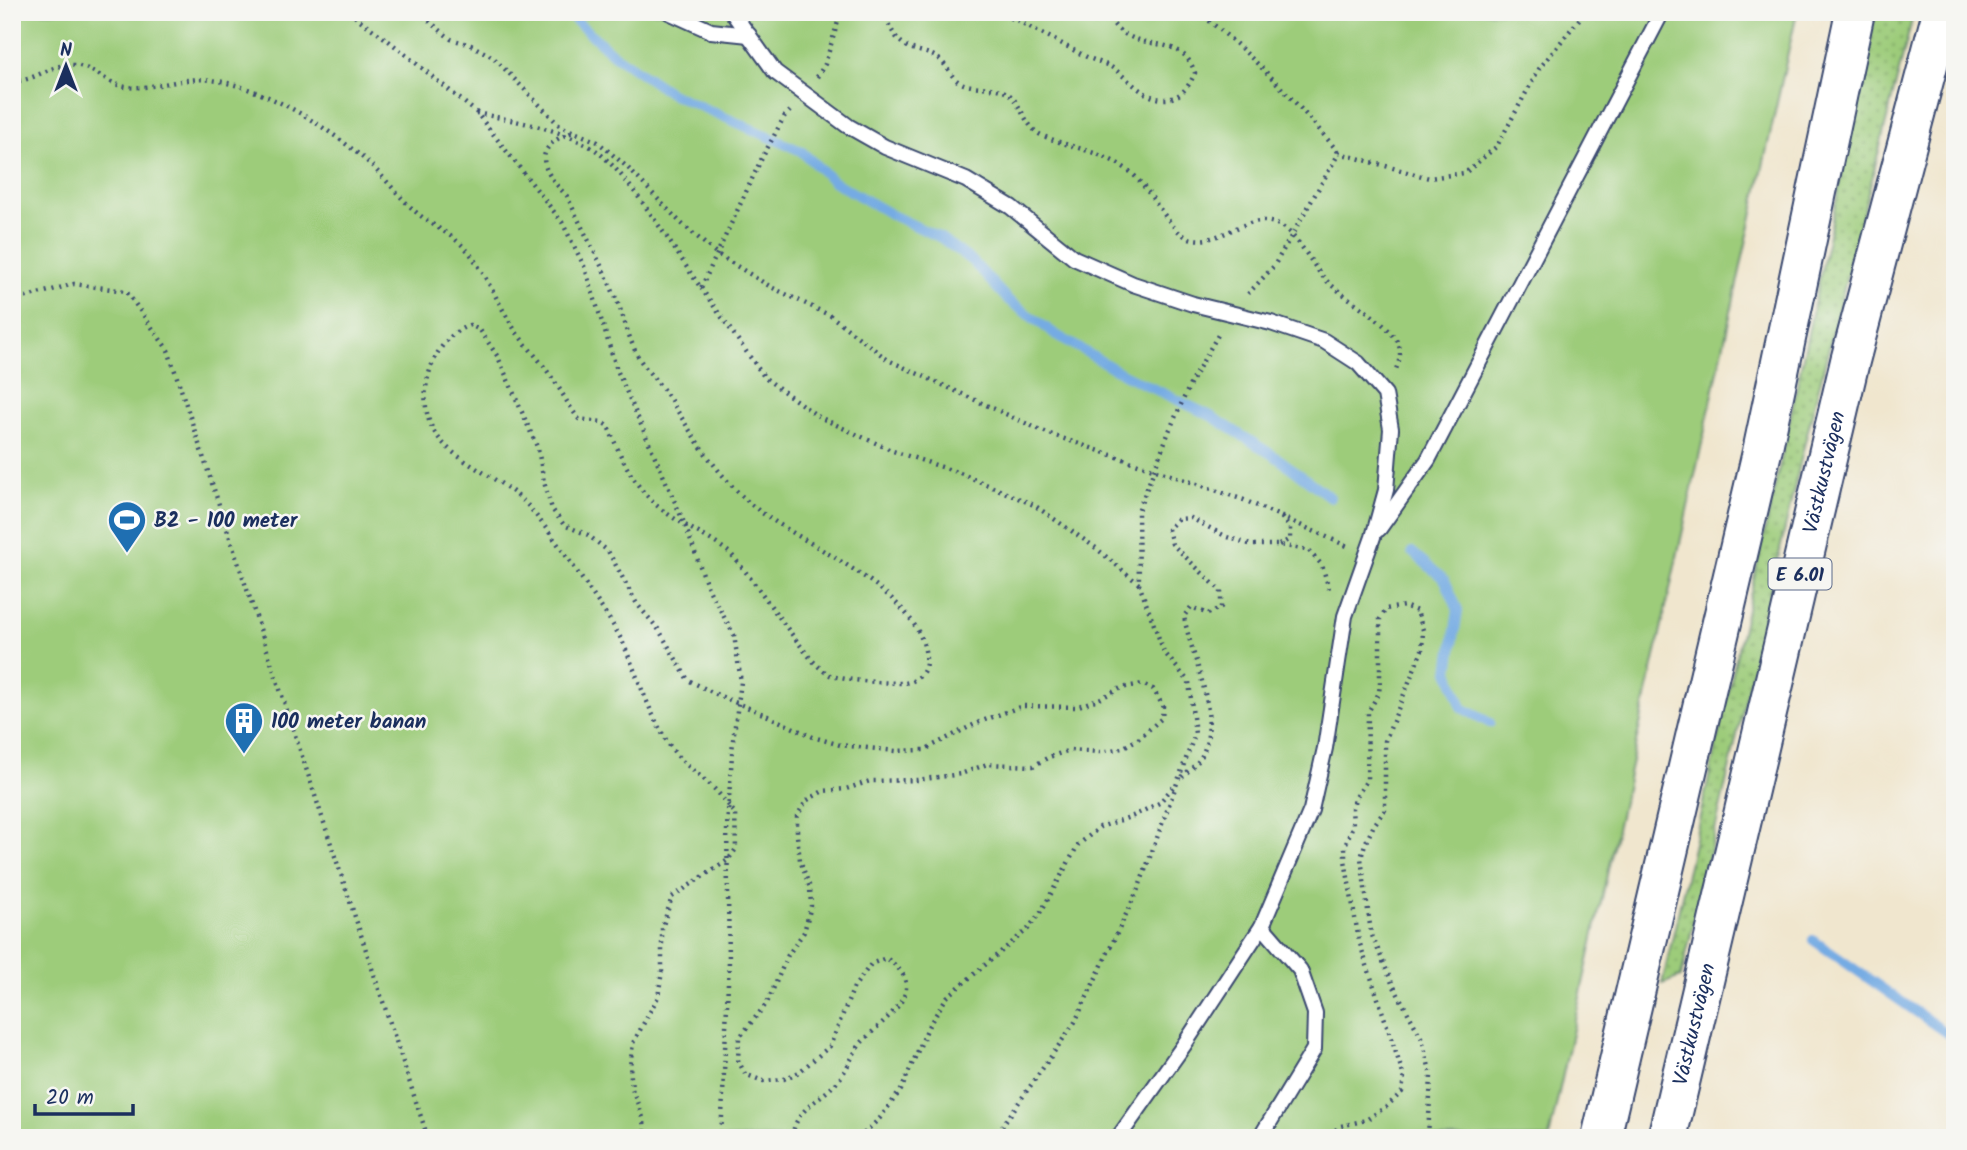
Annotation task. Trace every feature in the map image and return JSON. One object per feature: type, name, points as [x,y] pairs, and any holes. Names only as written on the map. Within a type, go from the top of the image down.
[{"type":"highway","name":"E 6.01","points":[[1601,1138],[1762,452],[1855,12]]},
{"type":"highway","name":"Västkustvägen","points":[[1667,1138],[1850,361],[1942,12]]},
{"type":"lane","points":[[669,12],[711,31],[749,35]]},
{"type":"lane","points":[[732,12],[775,72],[848,126],[885,147],[967,180],[1011,207],[1074,258],[1133,284],[1193,304],[1271,323],[1324,341],[1358,363],[1385,394],[1391,429],[1386,490],[1373,537],[1345,615],[1325,748],[1311,810],[1262,926],[1184,1045],[1118,1138]]},
{"type":"lane","points":[[1373,537],[1428,460],[1662,12]]},
{"type":"lane","points":[[1261,1138],[1314,1049],[1315,1013],[1300,970],[1262,926]]},
{"type":"path","points":[[349,12],[476,113],[562,222],[585,268],[617,370],[685,525],[708,588],[734,635],[741,682],[728,805],[729,961],[721,1138]]},
{"type":"path","points":[[418,12],[451,39],[471,45],[493,57],[560,126],[598,142],[608,150],[681,223],[717,254],[771,287],[831,316],[888,360],[1047,433],[1244,500],[1366,555]]},
{"type":"path","points":[[701,288],[784,117],[805,96],[825,64],[841,12]]},
{"type":"path","points":[[881,12],[902,44],[941,61],[951,78],[965,85],[998,89],[1011,97],[1037,133],[1099,155],[1128,170],[1145,186],[1174,228],[1188,238],[1220,236],[1253,222],[1268,221],[1281,226],[1325,278],[1390,332],[1399,346],[1398,365],[1385,394]]},
{"type":"path","points":[[998,12],[1113,68],[1132,85],[1149,95],[1165,99],[1179,96],[1195,73],[1190,60],[1180,50],[1138,40],[1118,30],[1105,12]]},
{"type":"path","points":[[1198,12],[1231,38],[1292,97],[1339,153],[1429,177],[1465,173],[1497,146],[1539,69],[1585,12]]},
{"type":"path","points":[[12,81],[31,80],[58,66],[71,64],[127,87],[208,79],[243,86],[317,125],[368,163],[416,211],[446,236],[456,239],[471,254],[517,333],[551,376],[573,412],[579,419],[602,422],[608,426],[626,466],[652,501],[730,553],[804,651],[825,672],[846,679],[901,683],[921,675],[927,660],[924,648],[906,614],[884,592],[841,560],[756,508],[735,490],[705,455],[641,360],[567,196],[558,186],[543,158],[545,148],[556,138],[573,132]]},
{"type":"path","points":[[476,113],[545,128],[591,147],[622,176],[765,378],[819,417],[892,452],[960,473],[1034,505],[1096,548],[1139,584]]},
{"type":"path","points":[[994,1138],[1075,1022],[1139,887],[1195,734],[1189,682],[1164,652],[1139,584],[1138,511],[1192,380],[1231,313],[1274,266],[1339,153]]},
{"type":"path","points":[[12,300],[74,284],[126,291],[168,350],[428,1138]]},
{"type":"path","points":[[646,1138],[644,1120],[632,1089],[630,1066],[633,1043],[658,997],[662,971],[662,928],[672,897],[728,860],[736,849],[735,813],[708,782],[690,769],[673,750],[638,685],[622,641],[554,537],[519,494],[485,471],[449,452],[435,434],[427,414],[429,370],[442,347],[460,328],[470,325],[480,330],[498,357],[538,449],[552,509],[564,525],[589,535],[608,551],[637,604],[659,630],[688,680],[813,737],[840,745],[896,751],[924,750],[977,723],[1023,706],[1076,707],[1121,688],[1142,684],[1153,689],[1164,706],[1162,718],[1138,739],[1122,748],[1100,752],[1070,750],[1033,766],[987,764],[961,774],[870,781],[846,789],[823,791],[806,801],[797,816],[797,836],[800,860],[810,888],[811,906],[804,932],[788,955],[767,1003],[739,1038],[738,1060],[745,1074],[763,1081],[784,1079],[799,1072],[830,1046],[855,987],[872,964],[886,958],[899,967],[907,980],[905,993],[893,1014],[862,1042],[837,1082],[807,1105],[792,1138]]},
{"type":"path","points":[[1279,545],[1290,539],[1290,528],[1280,516]]},
{"type":"path","points":[[859,1138],[880,1118],[901,1090],[929,1025],[947,997],[1028,929],[1042,910],[1078,845],[1100,827],[1133,816],[1159,803],[1203,755],[1208,733],[1209,708],[1184,615],[1191,607],[1208,614],[1221,607],[1221,592],[1172,544],[1168,529],[1178,519],[1191,518],[1227,537],[1252,545],[1279,545],[1308,550],[1322,565],[1333,601],[1345,615]]},
{"type":"path","points":[[1324,1138],[1341,1126],[1366,1120],[1402,1092],[1404,1077],[1359,942],[1345,846],[1353,825],[1352,808],[1367,780],[1368,712],[1379,693],[1380,683],[1380,619],[1386,609],[1404,606],[1417,611],[1423,630],[1422,650],[1385,741],[1385,810],[1364,844],[1362,858],[1371,933],[1392,983],[1422,1039],[1431,1075],[1427,1138]]},
{"type":"green space","points":[[12,12],[1797,12],[1549,1138],[12,1138]]},
{"type":"green space","points":[[1876,12],[1914,12],[1805,442],[1681,977],[1662,984],[1785,442]]},
{"type":"waterway","points":[[566,12],[613,54],[670,93],[801,151],[833,181],[892,215],[941,238],[973,262],[1008,300],[1055,334],[1125,375],[1211,416],[1279,459],[1330,497]]},
{"type":"waterway","points":[[1412,552],[1445,580],[1458,610],[1449,671],[1462,708],[1490,723]]},
{"type":"waterway","points":[[1813,940],[1955,1039]]},
{"type":"place","name":"B2 - 100 meter","points":[[127,554]]},
{"type":"place","name":"100 meter banan","points":[[244,755]]}]
